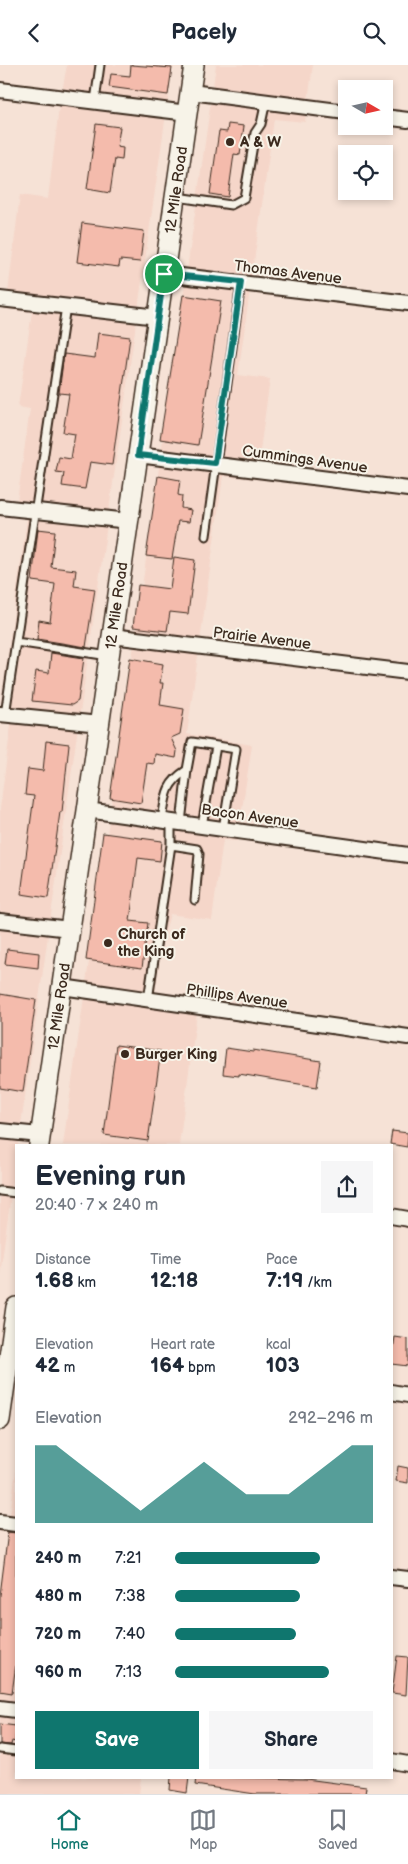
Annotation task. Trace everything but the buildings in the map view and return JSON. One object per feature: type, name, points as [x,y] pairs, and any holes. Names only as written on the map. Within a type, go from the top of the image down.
[{"type":"main road","name":"12 Mile Road","points":[[40,1140],[194,65]]},
{"type":"main road","points":[[0,1421],[4,1360],[15,1311]]},
{"type":"street","points":[[0,90],[188,113]]},
{"type":"street","points":[[191,92],[338,111]]},
{"type":"street","points":[[393,118],[408,120]]},
{"type":"street","name":"Thomas Avenue","points":[[164,274],[408,303]]},
{"type":"street","points":[[0,299],[158,317]]},
{"type":"street","name":"Cummings Avenue","points":[[138,455],[215,463],[408,489]]},
{"type":"street","points":[[0,507],[129,521]]},
{"type":"street","name":"Prairie Avenue","points":[[112,636],[408,673]]},
{"type":"street","points":[[2,714],[100,724]]},
{"type":"street","name":"Bacon Avenue","points":[[87,810],[408,855]]},
{"type":"street","points":[[0,921],[70,929]]},
{"type":"street","name":"Phillips Avenue","points":[[62,987],[408,1037]]},
{"type":"street","points":[[0,1131],[40,1140]]},
{"type":"street","points":[[393,1216],[408,1219]]},
{"type":"street","points":[[393,1392],[408,1395]]},
{"type":"street","points":[[0,1522],[15,1524]]},
{"type":"street","points":[[393,1577],[408,1579]]},
{"type":"street","points":[[0,1708],[15,1710]]},
{"type":"street","points":[[393,1761],[408,1764]]},
{"type":"lane","points":[[95,101],[100,65]]},
{"type":"lane","points":[[176,197],[231,205],[244,198],[255,133],[261,124],[266,101]]},
{"type":"lane","points":[[206,536],[241,282]]},
{"type":"lane","points":[[2,714],[16,642],[66,306]]},
{"type":"lane","points":[[16,642],[110,656]]},
{"type":"lane","points":[[171,821],[188,770],[192,742],[236,749],[223,829]]},
{"type":"lane","points":[[202,826],[216,746]]},
{"type":"lane","points":[[148,1000],[170,845],[171,821],[167,792],[175,778],[188,770]]},
{"type":"lane","points":[[170,845],[197,849],[199,854],[195,900]]},
{"type":"lane","points":[[0,1191],[15,1193]]},
{"type":"lane","points":[[0,1749],[15,1751]]},
{"type":"shaded area","points":[[67,65],[173,65],[18,1144],[15,1144],[15,1167],[0,1274],[0,808],[11,725],[1,704],[27,519],[15,516],[30,409],[18,407],[32,312],[6,309],[20,195],[48,199],[59,108]]},
{"type":"shaded area","points":[[216,65],[313,65],[305,122],[274,119],[238,375],[270,379],[256,479],[223,476],[187,734],[252,745],[237,841],[223,840],[212,920],[170,914],[162,942],[155,992],[199,998],[179,1144],[63,1144]]},
{"type":"shaded area","points":[[15,1478],[15,1779],[141,1779],[139,1794],[0,1794],[0,1586]]},
{"type":"place","name":"A & W","points":[[230,142]]},
{"type":"place","name":"Church of the King","points":[[108,943]]},
{"type":"place","name":"Burger King","points":[[125,1054]]},
{"type":"route","points":[[164,274],[241,282],[215,463],[138,455],[164,274]]}]
